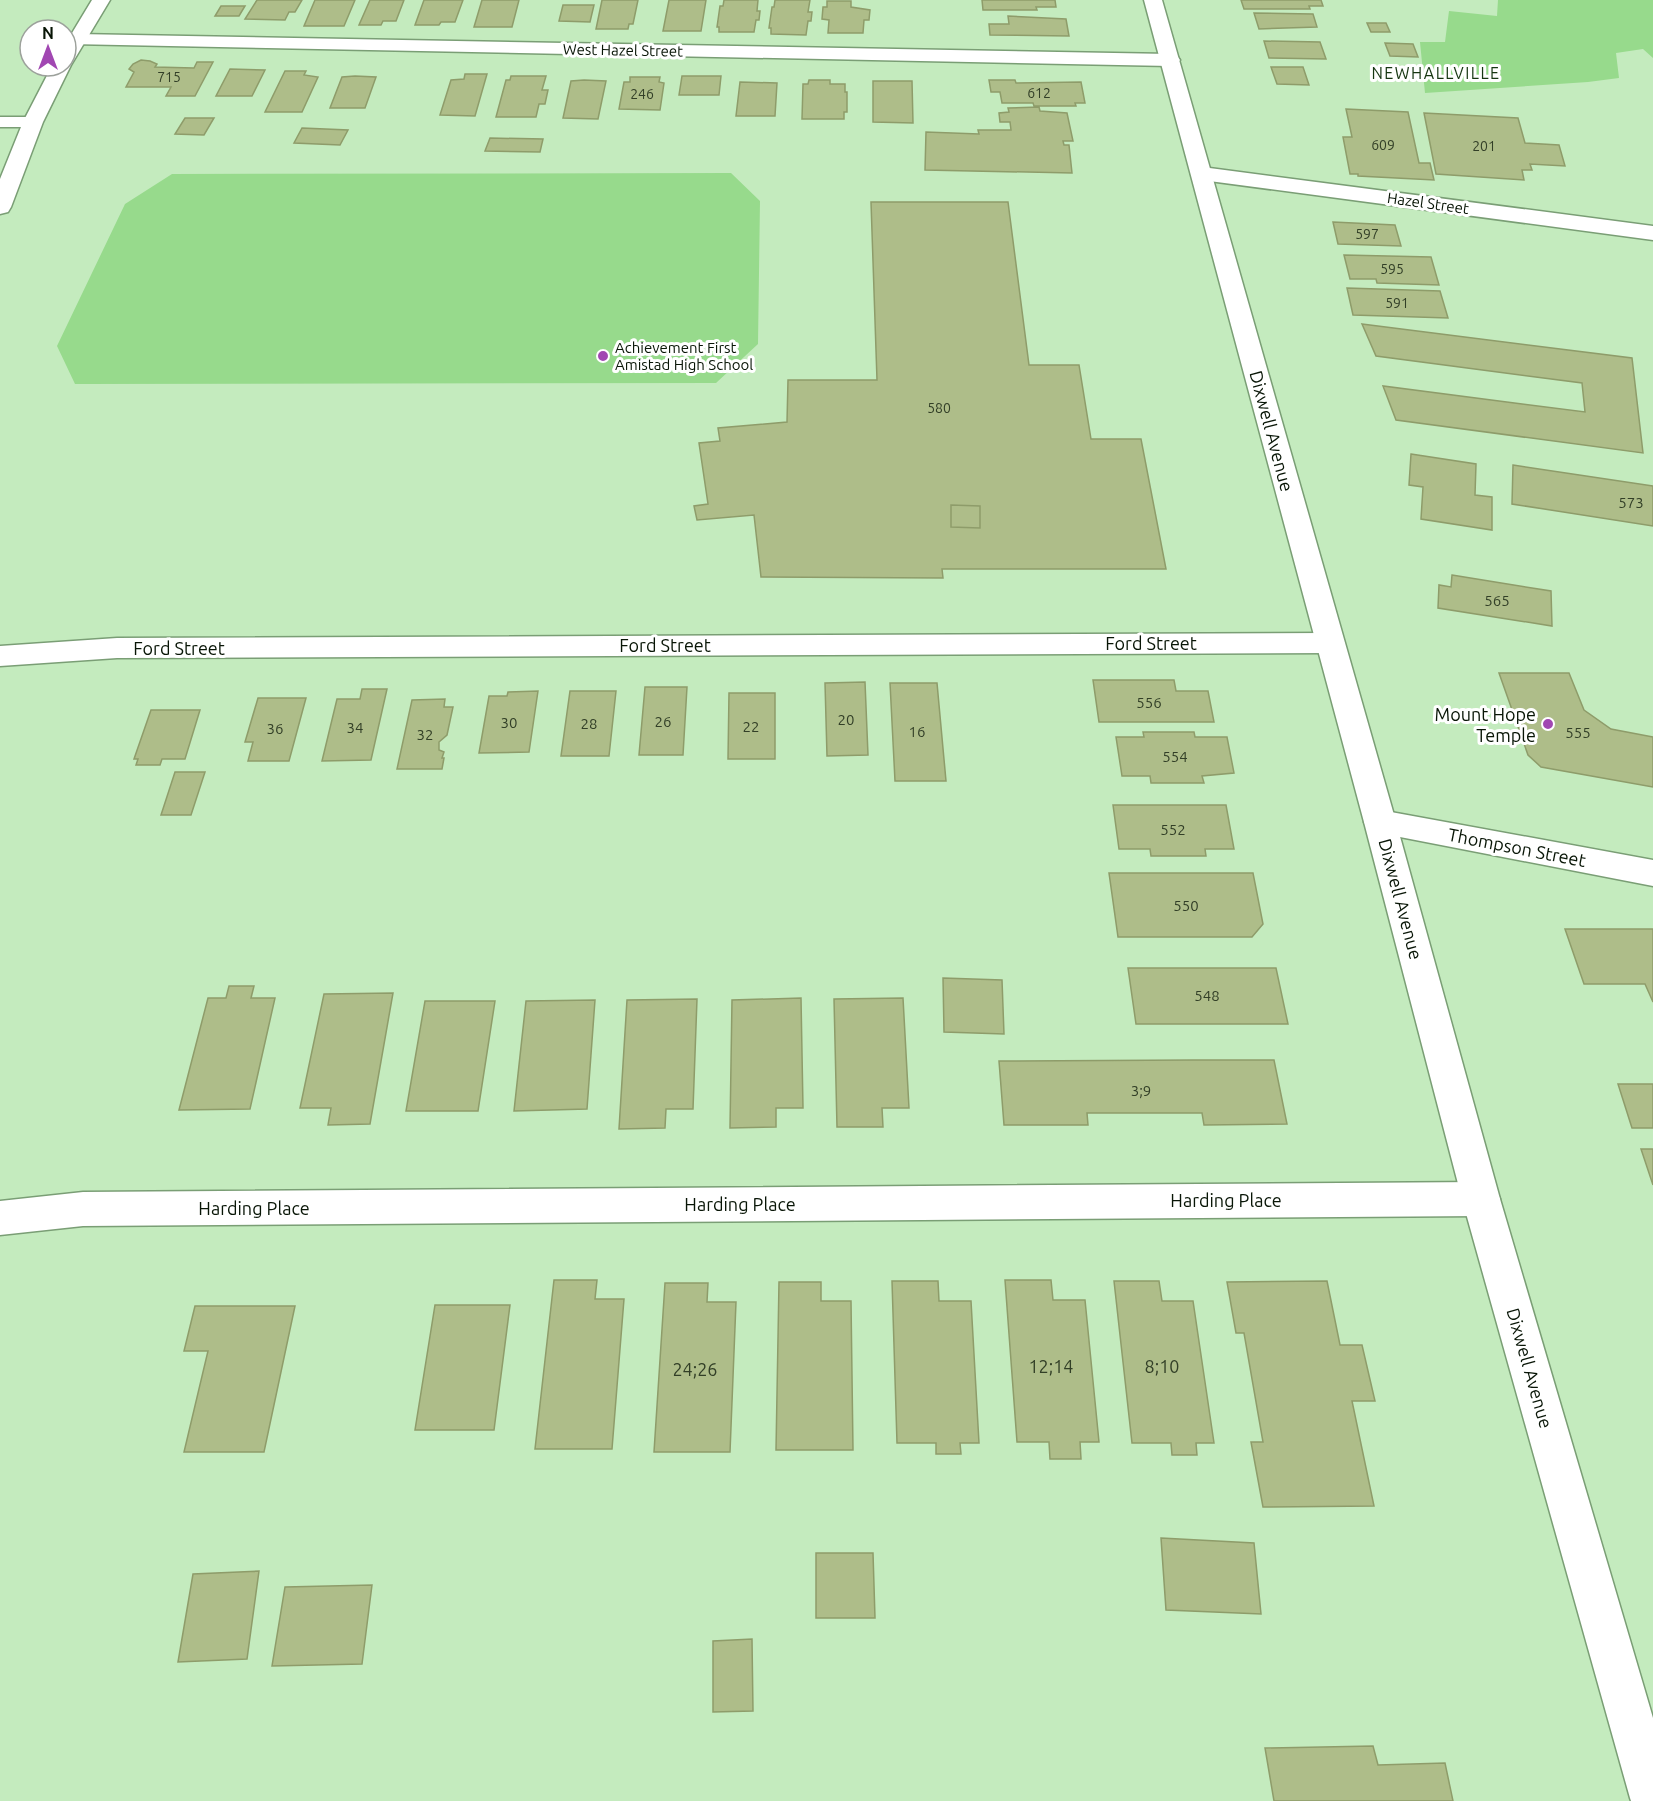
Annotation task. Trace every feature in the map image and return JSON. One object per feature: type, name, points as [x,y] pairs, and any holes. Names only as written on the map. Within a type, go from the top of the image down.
[{"type":"street","points":[[78,38],[101,0]]},
{"type":"street","name":"Dixwell Avenue","points":[[1153,0],[1380,822],[1481,1199],[1653,1798]]},
{"type":"street","name":"West Hazel Street","points":[[78,40],[1170,60]]},
{"type":"street","points":[[0,207],[6,173],[57,78]]},
{"type":"street","name":"Hazel Street","points":[[1202,174],[1653,233]]},
{"type":"street","name":"Ford Street","points":[[0,656],[117,648],[1329,643]]},
{"type":"street","name":"Thompson Street","points":[[1380,822],[1653,873]]},
{"type":"street","name":"Harding Place","points":[[0,1218],[83,1209],[1481,1199]]},
{"type":"lane","points":[[0,122],[33,122]]},
{"type":"green space","points":[[1498,0],[1653,0],[1653,58],[1643,49],[1616,53],[1619,78],[1425,93],[1420,42],[1445,42],[1449,11],[1497,16]]},
{"type":"green space","points":[[731,173],[760,201],[758,344],[716,383],[75,384],[57,346],[125,204],[172,174]]},
{"type":"building","points":[[257,0],[302,0],[295,12],[289,12],[285,20],[245,19]]},
{"type":"building","points":[[315,0],[355,0],[344,26],[304,26]]},
{"type":"building","points":[[370,0],[404,0],[396,21],[383,21],[381,25],[359,25]]},
{"type":"building","points":[[424,0],[463,0],[455,22],[415,25]]},
{"type":"building","points":[[482,0],[519,0],[512,27],[474,27]]},
{"type":"building","points":[[602,0],[638,0],[633,24],[629,24],[628,29],[596,29]]},
{"type":"building","points":[[669,0],[706,0],[701,31],[663,31]]},
{"type":"building","points":[[724,0],[758,0],[759,20],[756,20],[754,32],[719,32],[719,27],[717,27],[720,6],[723,6]]},
{"type":"building","points":[[775,0],[810,0],[808,12],[812,12],[811,21],[808,21],[806,35],[771,34],[771,28],[769,28]]},
{"type":"building","points":[[982,0],[1055,0],[1056,7],[1036,7],[1037,10],[983,10]]},
{"type":"building","points":[[1241,0],[1321,0],[1323,6],[1309,6],[1310,9],[1244,9]]},
{"type":"building","points":[[827,1],[851,1],[851,7],[870,10],[869,20],[864,20],[863,33],[828,33],[829,20],[822,19],[823,7],[827,7]]},
{"type":"building","points":[[563,5],[594,5],[590,22],[559,21]]},
{"type":"building","points":[[221,6],[245,6],[239,16],[215,16]]},
{"type":"building","points":[[1254,13],[1313,14],[1317,27],[1259,29]]},
{"type":"building","points":[[1008,16],[1066,19],[1069,36],[990,35],[989,24],[1009,24]]},
{"type":"building","points":[[1367,23],[1386,23],[1390,32],[1371,32]]},
{"type":"building","points":[[1264,41],[1320,42],[1326,59],[1269,58]]},
{"type":"building","points":[[1385,43],[1413,44],[1418,57],[1390,56]]},
{"type":"building","points":[[141,60],[157,64],[155,67],[194,68],[197,62],[213,62],[195,96],[166,96],[171,87],[126,87],[134,72],[129,69]]},
{"type":"building","points":[[1271,67],[1303,67],[1309,85],[1277,84]]},
{"type":"building","points":[[230,69],[265,70],[252,96],[216,96]]},
{"type":"building","points":[[285,71],[306,71],[304,75],[318,77],[302,112],[265,112]]},
{"type":"building","points":[[465,74],[487,74],[475,116],[440,115],[451,80],[464,79]]},
{"type":"building","points":[[511,76],[546,76],[542,90],[548,90],[545,104],[539,104],[536,117],[496,117],[506,80],[510,80]]},
{"type":"building","points":[[682,76],[721,76],[719,95],[679,95]]},
{"type":"building","points":[[342,77],[376,77],[365,108],[330,108]]},
{"type":"building","points":[[630,77],[660,77],[659,82],[664,83],[660,110],[619,109],[624,82],[630,82]]},
{"type":"building","points":[[809,80],[830,80],[830,84],[845,84],[847,112],[844,112],[844,119],[802,119],[803,84],[808,84]]},
{"type":"building","points":[[989,80],[1015,80],[1016,83],[1081,82],[1085,103],[1075,103],[1076,106],[1034,106],[1033,103],[1002,103],[1000,92],[991,92]]},
{"type":"building","points":[[571,81],[606,81],[598,119],[563,118]]},
{"type":"building","points":[[873,81],[912,81],[913,123],[873,122]]},
{"type":"building","points":[[740,82],[777,83],[775,116],[736,116]]},
{"type":"building","points":[[1039,107],[1040,111],[1067,113],[1073,141],[1063,141],[1064,145],[1069,145],[1072,173],[925,170],[926,132],[979,134],[978,130],[1011,130],[1010,122],[1000,122],[999,113],[1009,112],[1008,108]]},
{"type":"building","points":[[1346,109],[1408,112],[1419,163],[1430,163],[1434,180],[1350,174],[1343,137],[1352,137]]},
{"type":"building","points":[[1424,113],[1518,118],[1525,143],[1559,145],[1565,166],[1530,164],[1532,170],[1522,170],[1524,180],[1436,174]]},
{"type":"building","points":[[185,118],[214,118],[204,135],[175,134]]},
{"type":"building","points":[[302,128],[348,130],[340,145],[294,143]]},
{"type":"building","points":[[490,138],[543,139],[540,152],[485,151]]},
{"type":"building","points":[[871,202],[1008,202],[1029,365],[1079,365],[1091,439],[1141,439],[1166,569],[942,569],[943,578],[761,577],[754,515],[697,520],[694,506],[708,504],[699,443],[720,441],[718,428],[787,422],[788,380],[877,380]]},
{"type":"building","points":[[1333,222],[1395,225],[1401,246],[1338,244]]},
{"type":"building","points":[[1344,255],[1431,257],[1439,285],[1377,283],[1376,279],[1350,279]]},
{"type":"building","points":[[1347,288],[1440,291],[1448,318],[1353,315]]},
{"type":"building","points":[[1362,324],[1632,358],[1643,453],[1396,420],[1383,386],[1585,412],[1582,383],[1376,356]]},
{"type":"building","points":[[1411,454],[1476,464],[1475,495],[1492,497],[1492,530],[1421,519],[1423,487],[1409,485]]},
{"type":"building","points":[[1513,465],[1653,486],[1653,526],[1512,504]]},
{"type":"building","points":[[951,505],[980,506],[980,528],[951,527]]},
{"type":"building","points":[[1452,575],[1551,591],[1552,626],[1438,608],[1439,585],[1451,587]]},
{"type":"building","points":[[1499,673],[1569,673],[1584,710],[1611,729],[1653,737],[1653,787],[1541,767],[1528,755]]},
{"type":"building","points":[[1093,680],[1174,680],[1176,691],[1208,691],[1214,722],[1099,722]]},
{"type":"building","points":[[865,682],[868,755],[827,756],[825,683]]},
{"type":"building","points":[[890,683],[937,683],[946,781],[895,781]]},
{"type":"building","points":[[645,687],[687,687],[683,755],[639,755]]},
{"type":"building","points":[[362,689],[387,689],[371,760],[322,761],[337,699],[360,699]]},
{"type":"building","points":[[538,691],[529,752],[479,753],[489,696],[507,696],[508,692]]},
{"type":"building","points":[[570,691],[616,691],[609,756],[561,756]]},
{"type":"building","points":[[729,693],[775,693],[775,759],[728,759]]},
{"type":"building","points":[[258,698],[306,698],[289,761],[248,761],[253,742],[245,742]]},
{"type":"building","points":[[445,699],[444,707],[453,707],[447,735],[439,742],[439,750],[444,752],[442,769],[397,769],[412,700]]},
{"type":"building","points":[[151,710],[200,710],[185,759],[162,759],[160,765],[136,765],[138,759],[134,759]]},
{"type":"building","points":[[1143,732],[1194,732],[1195,737],[1227,737],[1234,773],[1202,776],[1204,783],[1151,783],[1150,776],[1122,776],[1116,737],[1144,737]]},
{"type":"building","points":[[175,772],[205,772],[191,815],[161,815]]},
{"type":"building","points":[[1113,805],[1226,805],[1234,849],[1205,849],[1206,856],[1151,856],[1150,849],[1119,849]]},
{"type":"building","points":[[1109,873],[1253,873],[1263,924],[1252,937],[1118,937]]},
{"type":"building","points":[[1565,929],[1653,929],[1653,1002],[1645,984],[1584,984]]},
{"type":"building","points":[[1128,968],[1276,968],[1288,1024],[1136,1024]]},
{"type":"building","points":[[943,978],[1002,980],[1004,1034],[944,1032]]},
{"type":"building","points":[[229,986],[254,986],[251,998],[275,998],[250,1109],[179,1110],[208,998],[226,998]]},
{"type":"building","points":[[393,993],[370,1124],[328,1125],[331,1108],[300,1108],[324,994]]},
{"type":"building","points":[[801,998],[803,1108],[776,1108],[776,1127],[730,1128],[732,1000]]},
{"type":"building","points":[[903,998],[909,1108],[882,1108],[883,1127],[837,1127],[834,999]]},
{"type":"building","points":[[697,999],[693,1109],[666,1109],[665,1128],[619,1129],[627,1000]]},
{"type":"building","points":[[595,1000],[587,1109],[514,1111],[526,1001]]},
{"type":"building","points":[[425,1001],[495,1001],[478,1111],[406,1111]]},
{"type":"building","points":[[1274,1060],[1287,1124],[1204,1125],[1202,1113],[1087,1113],[1088,1125],[1004,1125],[999,1061]]},
{"type":"building","points":[[1618,1084],[1653,1084],[1653,1128],[1632,1128]]},
{"type":"building","points":[[1641,1149],[1653,1149],[1653,1185]]},
{"type":"building","points":[[554,1280],[597,1280],[595,1299],[624,1299],[612,1449],[535,1449]]},
{"type":"building","points":[[1005,1280],[1051,1280],[1053,1300],[1085,1300],[1099,1442],[1080,1442],[1081,1459],[1050,1459],[1049,1442],[1017,1442]]},
{"type":"building","points":[[892,1281],[938,1281],[939,1301],[971,1301],[979,1443],[960,1443],[961,1454],[936,1454],[936,1443],[897,1443]]},
{"type":"building","points":[[1114,1281],[1159,1281],[1162,1301],[1193,1301],[1214,1443],[1196,1443],[1197,1455],[1172,1455],[1171,1443],[1132,1443]]},
{"type":"building","points":[[1327,1281],[1340,1345],[1362,1345],[1375,1401],[1352,1401],[1374,1506],[1263,1507],[1251,1442],[1263,1442],[1244,1333],[1236,1333],[1227,1282]]},
{"type":"building","points":[[779,1282],[821,1282],[821,1301],[851,1301],[853,1450],[776,1450]]},
{"type":"building","points":[[665,1283],[708,1283],[707,1302],[736,1302],[730,1452],[654,1452]]},
{"type":"building","points":[[435,1305],[510,1305],[494,1430],[415,1430]]},
{"type":"building","points":[[195,1306],[295,1306],[264,1452],[184,1452],[208,1351],[184,1351]]},
{"type":"building","points":[[1161,1538],[1254,1543],[1261,1614],[1166,1610]]},
{"type":"building","points":[[816,1553],[873,1553],[875,1618],[816,1618]]},
{"type":"building","points":[[259,1571],[247,1659],[178,1662],[193,1574]]},
{"type":"building","points":[[372,1585],[362,1664],[272,1666],[285,1587]]},
{"type":"building","points":[[752,1639],[753,1711],[713,1712],[713,1641]]},
{"type":"building","points":[[1373,1746],[1378,1765],[1445,1763],[1453,1801],[1274,1801],[1265,1748]]},
{"type":"place","name":"Achievement First Amistad High School","points":[[603,356]]},
{"type":"place","name":"Mount Hope Temple","points":[[1548,724]]},
{"type":"district","name":"NEWHALLVILLE","points":[[1436,73]]}]
